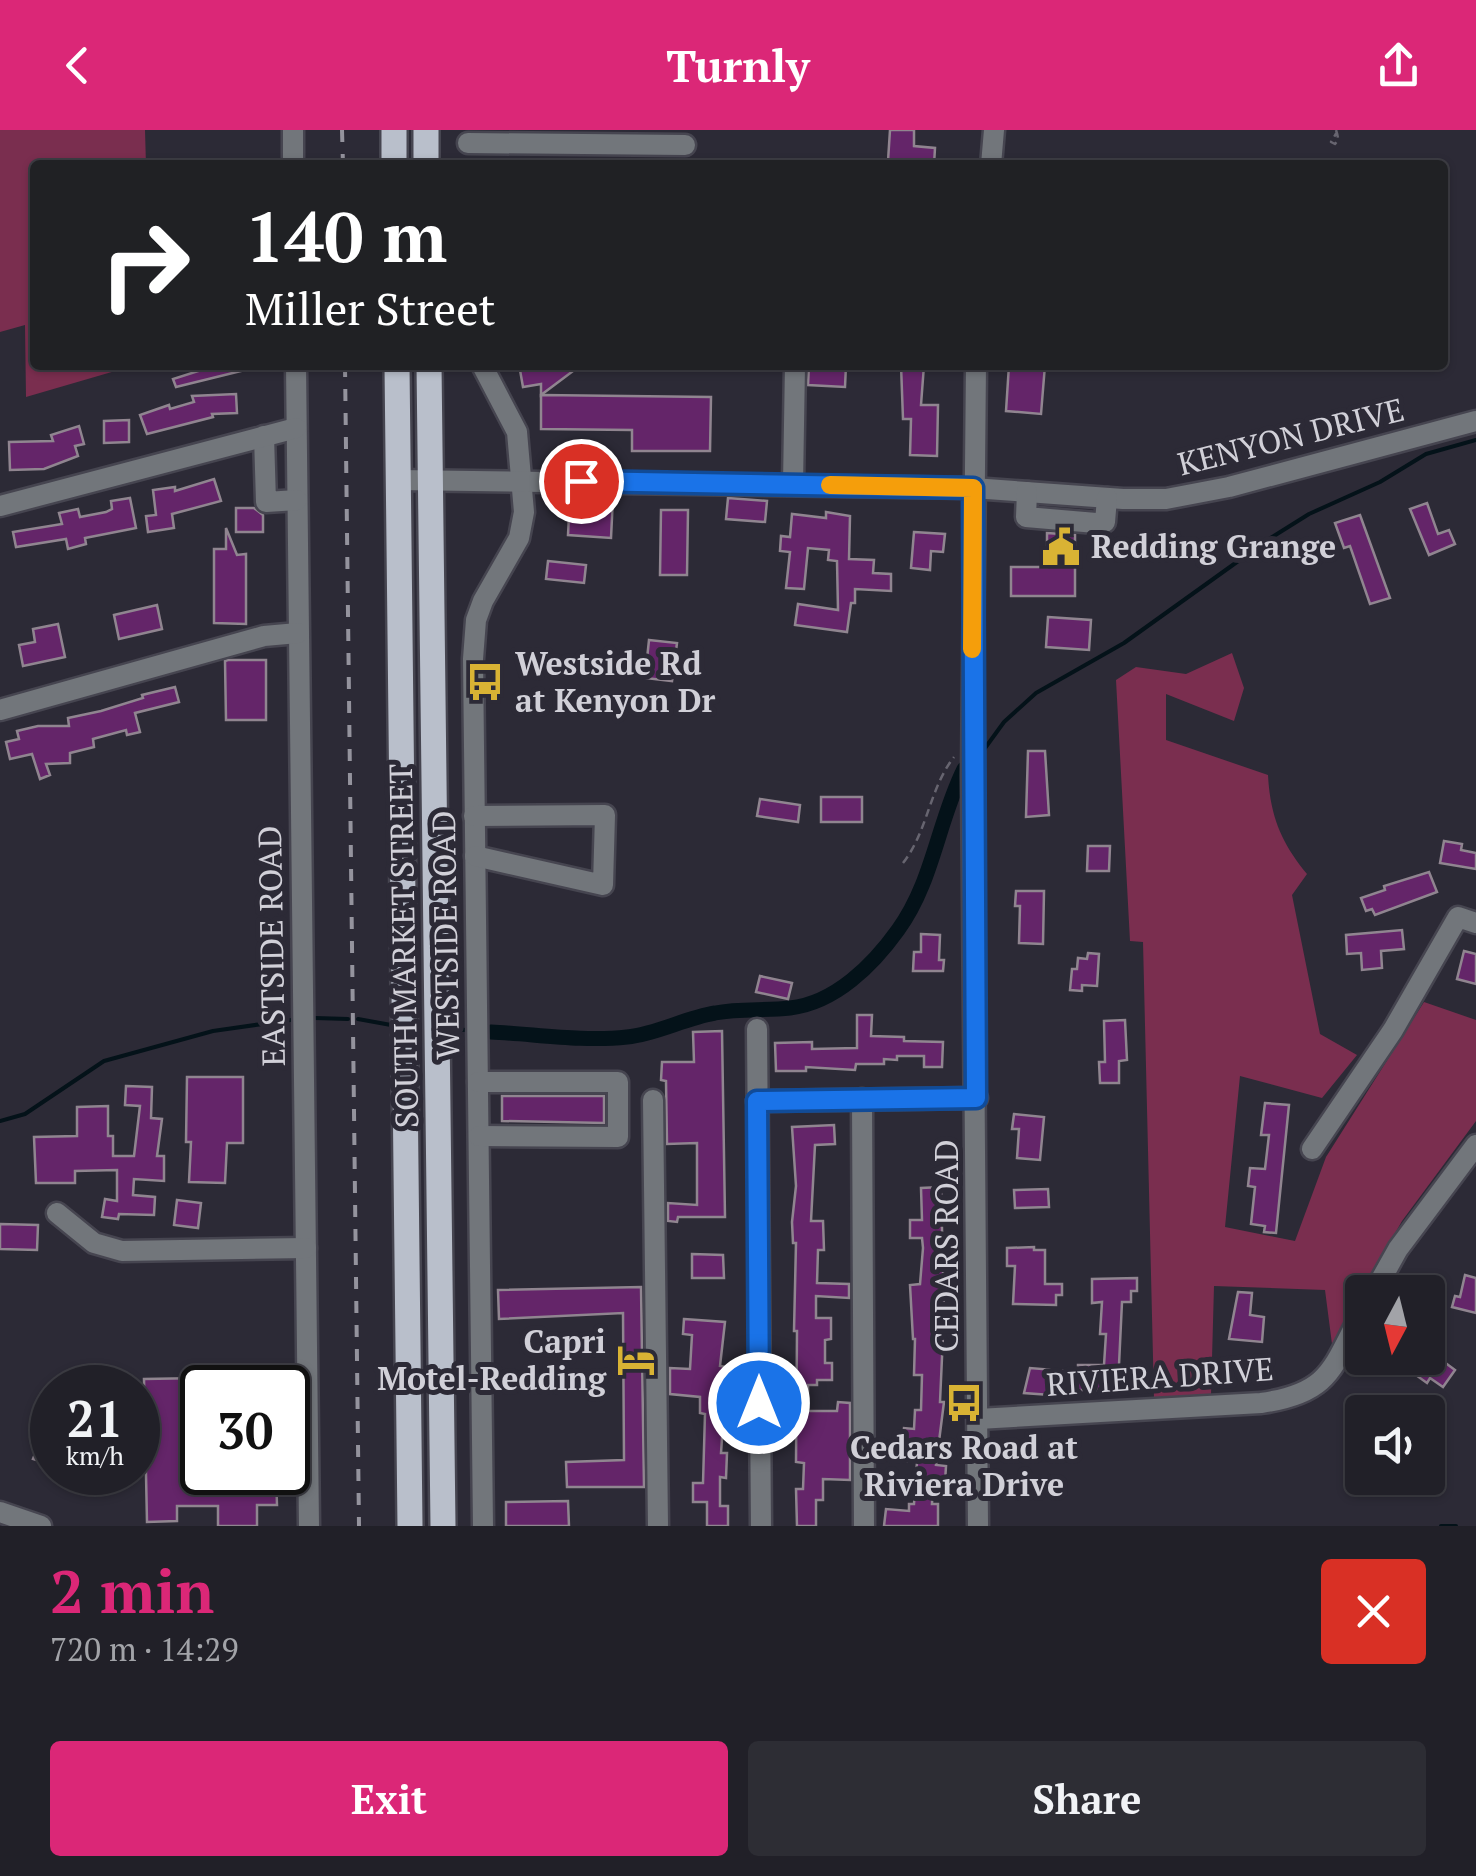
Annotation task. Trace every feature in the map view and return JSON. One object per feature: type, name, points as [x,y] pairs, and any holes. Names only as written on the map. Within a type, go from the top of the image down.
[{"type":"main road","points":[[394,130],[394,160]]},
{"type":"main road","points":[[426,130],[426,160]]},
{"type":"main road","name":"SOUTH MARKET STREET","points":[[397,370],[410,1526]]},
{"type":"main road","name":"SOUTH MARKET STREET","points":[[429,370],[443,1526]]},
{"type":"street","points":[[293,130],[293,160]]},
{"type":"street","points":[[991,160],[994,130]]},
{"type":"street","points":[[468,136],[685,146]]},
{"type":"street","name":"EASTSIDE ROAD","points":[[296,370],[309,1526]]},
{"type":"street","name":"WESTSIDE ROAD","points":[[483,1526],[473,658],[476,620],[522,529],[517,432],[485,370]]},
{"type":"street","points":[[793,484],[795,370]]},
{"type":"street","name":"CEDARS ROAD","points":[[976,370],[964,753],[972,776],[978,1526]]},
{"type":"street","name":"KENYON DRIVE","points":[[398,480],[973,488],[1148,499],[1198,494],[1476,420]]},
{"type":"street","points":[[0,506],[296,428]]},
{"type":"street","points":[[264,436],[266,502],[297,500]]},
{"type":"street","points":[[0,710],[264,636],[298,633]]},
{"type":"street","points":[[474,816],[605,815],[603,885],[475,856]]},
{"type":"street","points":[[1312,1149],[1393,1030],[1458,917],[1476,923]]},
{"type":"street","points":[[757,1029],[761,1526]]},
{"type":"street","points":[[478,1082],[618,1082],[618,1137],[478,1136]]},
{"type":"street","points":[[757,1101],[976,1098]]},
{"type":"street","points":[[862,1099],[864,1526]]},
{"type":"street","points":[[653,1100],[658,1526]]},
{"type":"street","points":[[1383,1275],[1398,1249],[1476,1145]]},
{"type":"street","points":[[58,1214],[94,1243],[122,1251],[306,1248]]},
{"type":"street","name":"RIVIERA DRIVE","points":[[978,1419],[1227,1405],[1299,1396],[1326,1377],[1345,1343]]},
{"type":"street","points":[[0,1512],[41,1526]]},
{"type":"path","points":[[904,863],[923,831],[938,781],[964,753]]},
{"type":"shaded area","points":[[0,130],[145,130],[146,160],[30,160],[30,370],[119,370],[26,397],[25,325],[0,332]]},
{"type":"shaded area","points":[[1232,653],[1244,688],[1234,721],[1166,694],[1166,740],[1268,775],[1278,828],[1307,874],[1292,895],[1320,1034],[1357,1055],[1322,1098],[1240,1076],[1225,1227],[1295,1241],[1326,1157],[1424,1002],[1476,1020],[1476,1121],[1402,1221],[1371,1275],[1345,1275],[1345,1321],[1332,1344],[1325,1290],[1214,1286],[1211,1395],[1154,1399],[1143,942],[1130,941],[1116,680],[1136,667],[1186,674]]},
{"type":"building","points":[[890,130],[914,130],[914,146],[935,148],[934,160],[888,160]]},
{"type":"building","points":[[201,370],[245,370],[176,387],[173,379]]},
{"type":"building","points":[[520,370],[574,370],[541,395],[541,384],[523,387]]},
{"type":"building","points":[[809,370],[846,370],[845,387],[808,385]]},
{"type":"building","points":[[901,370],[924,370],[921,405],[938,405],[937,456],[910,455],[911,419],[903,419]]},
{"type":"building","points":[[1009,370],[1045,370],[1041,414],[1006,411]]},
{"type":"building","points":[[236,394],[237,413],[212,414],[213,417],[147,434],[140,415],[194,402],[192,396]]},
{"type":"building","points":[[541,395],[711,397],[710,451],[632,451],[632,430],[541,429]]},
{"type":"building","points":[[129,420],[129,442],[104,443],[104,421]]},
{"type":"building","points":[[79,426],[84,444],[75,446],[78,456],[44,469],[10,470],[9,442],[53,441],[51,435]]},
{"type":"building","points":[[214,479],[221,501],[172,514],[174,528],[148,532],[146,516],[156,515],[153,490],[175,487],[175,491]]},
{"type":"building","points":[[570,496],[613,497],[611,538],[568,535]]},
{"type":"building","points":[[130,498],[136,528],[85,538],[86,544],[68,549],[66,539],[16,547],[13,532],[62,524],[59,513],[78,509],[80,517],[106,512],[112,509],[111,501]]},
{"type":"building","points":[[728,498],[767,501],[765,522],[726,519]]},
{"type":"building","points":[[1427,503],[1438,534],[1449,530],[1455,544],[1429,555],[1410,509]]},
{"type":"building","points":[[236,508],[254,508],[263,515],[263,532],[236,532]]},
{"type":"building","points":[[661,510],[688,510],[687,575],[660,575]]},
{"type":"building","points":[[826,512],[850,516],[849,559],[874,560],[873,573],[891,574],[891,591],[855,589],[847,632],[795,625],[798,604],[838,610],[837,561],[828,560],[829,550],[808,548],[804,589],[786,588],[790,552],[780,551],[781,536],[790,537],[792,514],[826,518]]},
{"type":"building","points":[[1360,515],[1390,598],[1370,604],[1350,546],[1344,548],[1335,523]]},
{"type":"building","points":[[226,528],[237,555],[246,554],[246,624],[214,623],[214,549],[226,549]]},
{"type":"building","points":[[914,532],[945,534],[943,552],[931,551],[930,570],[911,568]]},
{"type":"building","name":"Redding Grange","points":[[1047,533],[1075,535],[1075,596],[1011,596],[1011,567],[1047,567]]},
{"type":"building","points":[[548,561],[586,565],[584,583],[546,579]]},
{"type":"building","points":[[157,605],[162,629],[119,639],[114,615]]},
{"type":"building","points":[[1048,617],[1091,620],[1089,650],[1046,647]]},
{"type":"building","points":[[58,624],[65,657],[23,666],[19,645],[35,642],[33,629]]},
{"type":"building","points":[[649,640],[677,643],[672,681],[645,678]]},
{"type":"building","points":[[228,660],[266,660],[266,720],[226,720]]},
{"type":"building","points":[[175,687],[179,702],[135,713],[140,732],[127,735],[126,730],[93,739],[94,747],[70,753],[70,763],[46,764],[50,775],[40,779],[32,754],[10,759],[6,742],[19,739],[17,731],[69,726],[68,718]]},
{"type":"building","points":[[1028,751],[1045,751],[1049,815],[1026,817]]},
{"type":"building","points":[[821,797],[862,797],[862,822],[821,822]]},
{"type":"building","points":[[760,799],[800,805],[798,822],[757,816]]},
{"type":"building","points":[[1444,841],[1462,844],[1461,850],[1476,853],[1476,869],[1440,863]]},
{"type":"building","points":[[1088,846],[1110,846],[1109,871],[1087,871]]},
{"type":"building","points":[[1429,872],[1437,892],[1375,915],[1372,909],[1366,911],[1361,898]]},
{"type":"building","points":[[1016,891],[1044,891],[1043,944],[1019,943],[1020,906],[1015,906]]},
{"type":"building","points":[[1402,930],[1404,949],[1381,951],[1382,968],[1362,970],[1361,953],[1347,954],[1346,935]]},
{"type":"building","points":[[921,934],[940,935],[939,960],[944,960],[943,971],[913,971],[914,952],[921,952]]},
{"type":"building","points":[[1464,951],[1476,954],[1476,984],[1457,979]]},
{"type":"building","points":[[1088,953],[1099,954],[1097,986],[1082,985],[1082,991],[1070,990],[1072,969],[1077,969],[1078,958],[1087,959]]},
{"type":"building","points":[[760,976],[792,983],[788,999],[756,992]]},
{"type":"building","points":[[857,1015],[872,1015],[871,1036],[943,1042],[942,1067],[924,1067],[924,1056],[897,1056],[897,1060],[884,1059],[884,1064],[856,1064],[855,1070],[806,1067],[806,1071],[776,1071],[775,1043],[812,1042],[812,1049],[857,1048]]},
{"type":"building","points":[[1125,1020],[1127,1060],[1119,1061],[1119,1083],[1100,1083],[1099,1062],[1105,1062],[1104,1021]]},
{"type":"building","points":[[722,1031],[725,1217],[678,1217],[677,1222],[668,1221],[668,1203],[697,1205],[697,1143],[667,1144],[662,1062],[694,1062],[693,1032]]},
{"type":"building","points":[[187,1077],[243,1077],[243,1143],[227,1143],[225,1183],[189,1182]]},
{"type":"building","points":[[126,1086],[152,1087],[151,1118],[162,1119],[157,1156],[164,1156],[164,1181],[134,1179],[133,1195],[155,1197],[154,1215],[119,1214],[118,1219],[102,1217],[105,1199],[117,1201],[117,1170],[75,1171],[75,1183],[36,1183],[34,1137],[77,1136],[77,1107],[108,1106],[113,1156],[134,1156],[140,1106],[125,1105]]},
{"type":"building","points":[[502,1096],[604,1096],[604,1123],[502,1121]]},
{"type":"building","points":[[1265,1103],[1289,1105],[1276,1233],[1264,1232],[1265,1226],[1251,1224],[1255,1187],[1248,1186],[1250,1168],[1265,1169],[1269,1135],[1261,1135]]},
{"type":"building","points":[[1014,1114],[1044,1117],[1040,1160],[1017,1158],[1019,1129],[1012,1129]]},
{"type":"building","points":[[834,1125],[835,1144],[815,1145],[811,1221],[823,1221],[824,1250],[818,1250],[817,1283],[849,1284],[849,1298],[816,1296],[816,1318],[831,1318],[831,1339],[825,1340],[825,1363],[832,1363],[832,1380],[817,1380],[817,1385],[808,1385],[808,1411],[837,1411],[838,1402],[850,1403],[850,1480],[823,1479],[823,1500],[816,1500],[816,1526],[797,1526],[796,1489],[803,1489],[804,1463],[796,1462],[796,1243],[792,1222],[796,1186],[792,1127]]},
{"type":"building","points":[[941,1187],[944,1313],[940,1402],[944,1402],[936,1465],[946,1466],[945,1482],[933,1481],[932,1504],[938,1504],[938,1526],[884,1526],[886,1509],[909,1511],[909,1504],[914,1504],[917,1462],[901,1461],[904,1428],[914,1429],[915,1410],[921,1410],[922,1375],[914,1375],[910,1285],[920,1284],[923,1248],[922,1238],[910,1238],[910,1220],[922,1220],[921,1188]]},
{"type":"building","points":[[1048,1189],[1049,1207],[1015,1208],[1014,1190]]},
{"type":"building","points":[[177,1200],[201,1203],[198,1228],[174,1225]]},
{"type":"building","points":[[0,1224],[38,1225],[37,1250],[0,1249]]},
{"type":"building","points":[[1007,1248],[1045,1250],[1045,1284],[1062,1284],[1062,1295],[1056,1295],[1056,1305],[1013,1304],[1015,1266],[1007,1266]]},
{"type":"building","points":[[692,1254],[723,1255],[724,1278],[692,1278]]},
{"type":"building","points":[[1465,1275],[1476,1278],[1476,1313],[1452,1307],[1455,1296],[1460,1297]]},
{"type":"building","points":[[1137,1278],[1137,1291],[1131,1291],[1131,1302],[1122,1302],[1119,1365],[1121,1374],[1128,1374],[1128,1390],[1064,1390],[1064,1396],[1024,1393],[1030,1368],[1078,1372],[1078,1365],[1104,1365],[1106,1334],[1100,1334],[1102,1302],[1092,1303],[1092,1279]]},
{"type":"building","name":"Capri Motel-Redding","points":[[641,1287],[644,1487],[567,1487],[566,1462],[624,1460],[623,1313],[499,1319],[498,1290]]},
{"type":"building","points":[[1238,1292],[1252,1293],[1250,1315],[1264,1317],[1262,1342],[1229,1339]]},
{"type":"building","points":[[684,1319],[725,1322],[720,1366],[727,1367],[721,1453],[727,1453],[726,1478],[720,1477],[720,1506],[728,1506],[728,1526],[707,1526],[707,1502],[693,1502],[693,1483],[703,1483],[705,1414],[700,1413],[700,1397],[670,1394],[670,1368],[690,1369],[692,1335],[683,1334]]},
{"type":"building","points":[[1445,1363],[1455,1370],[1443,1387],[1430,1378],[1427,1383],[1416,1375],[1445,1375]]},
{"type":"building","points":[[180,1378],[180,1495],[277,1495],[277,1505],[257,1505],[257,1526],[218,1526],[218,1506],[177,1506],[177,1521],[147,1522],[146,1495],[160,1495],[160,1379]]},
{"type":"building","points":[[568,1501],[569,1526],[506,1526],[506,1502]]},
{"type":"waterway","points":[[980,755],[1004,722],[1036,693],[1124,643],[1269,539],[1426,454],[1476,440]]},
{"type":"waterway","points":[[491,1032],[627,1037],[715,1013],[781,1009],[822,999],[877,956],[910,911],[964,769]]},
{"type":"waterway","points":[[315,1018],[348,1019]]},
{"type":"waterway","points":[[358,1019],[391,1025]]},
{"type":"waterway","points":[[0,1121],[25,1114],[104,1061],[213,1031],[290,1020]]},
{"type":"waterway","points":[[450,1029],[467,1030]]},
{"type":"waterway","points":[[1441,1526],[1456,1526]]},
{"type":"railway","points":[[342,130],[343,160]]},
{"type":"railway","points":[[345,370],[359,1526]]},
{"type":"slow traffic","points":[[830,485],[973,488],[972,649]]},
{"type":"place","name":"Redding Grange","points":[[1061,547]]},
{"type":"place","name":"Westside Rd at Kenyon Dr","points":[[485,682]]},
{"type":"place","name":"Capri Motel-Redding","points":[[636,1360]]},
{"type":"place","name":"Cedars Road at Riviera Drive","points":[[964,1403]]},
{"type":"route","points":[[581,481],[973,488],[976,1098],[757,1101],[759,1403]]}]
